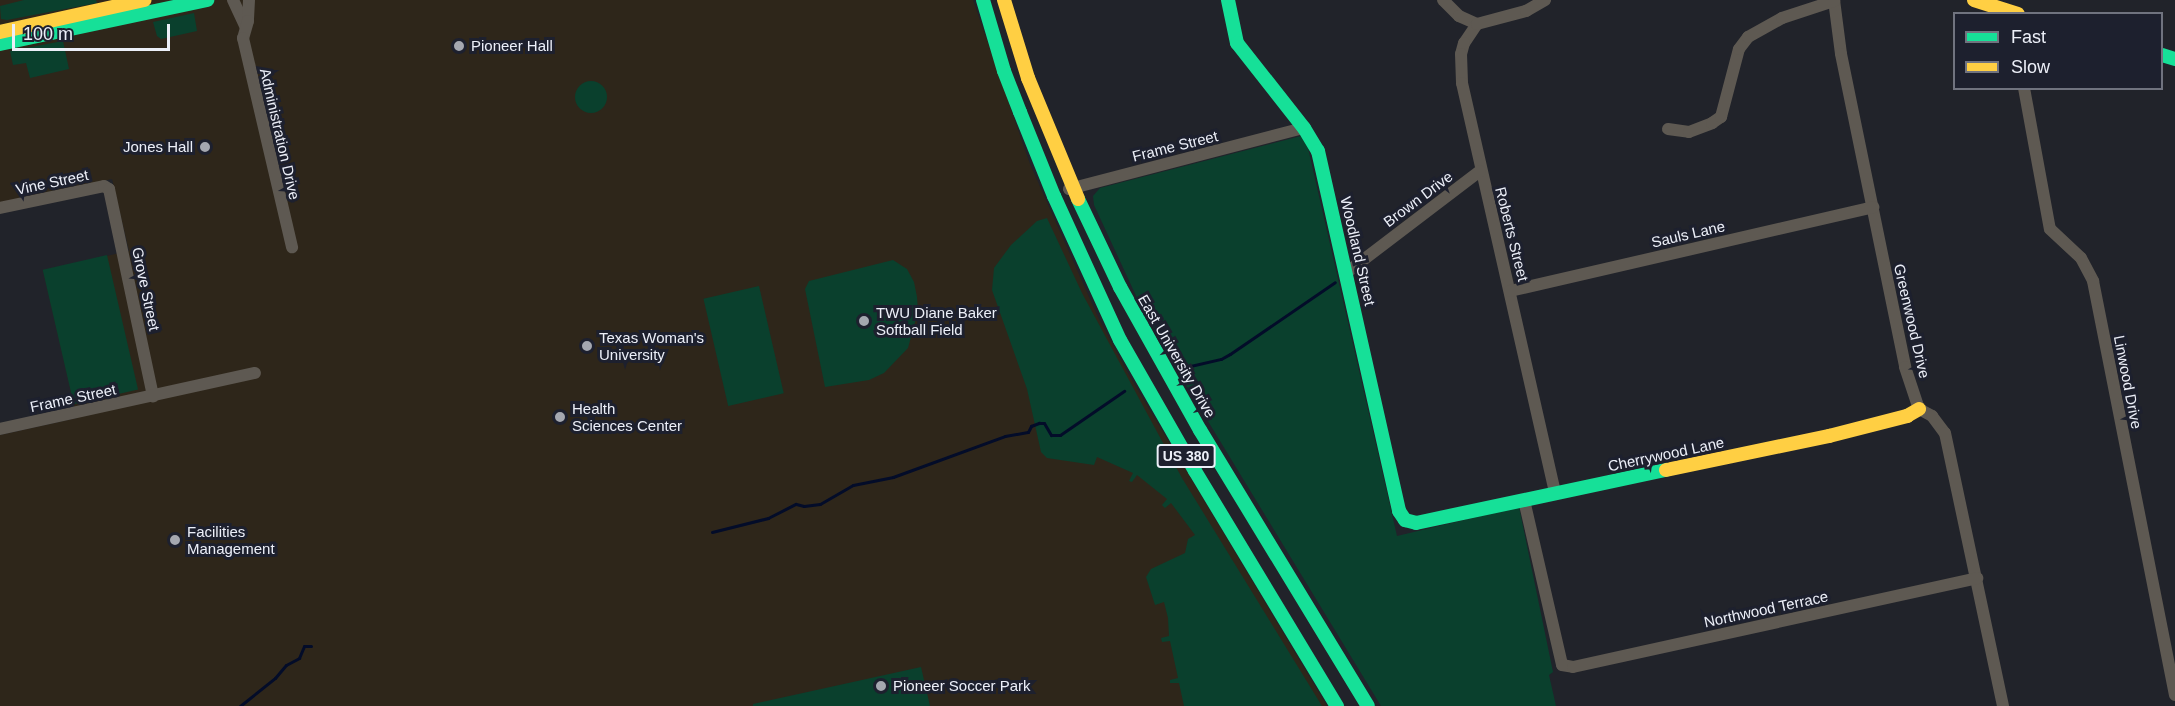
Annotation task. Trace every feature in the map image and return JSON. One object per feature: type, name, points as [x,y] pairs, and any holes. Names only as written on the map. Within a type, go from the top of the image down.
[{"type":"main road","points":[[0,32],[144,0]]},
{"type":"main road","points":[[0,44],[207,0]]},
{"type":"main road","name":"US 380","points":[[983,0],[1004,71],[1054,196],[1120,340],[1195,471],[1337,706]]},
{"type":"main road","name":"East University Drive","points":[[1004,0],[1028,78],[1073,187],[1120,287],[1200,430],[1368,706]]},
{"type":"main road","name":"Woodland Street","points":[[1228,0],[1237,43],[1304,128],[1318,151],[1399,511],[1405,520],[1416,523]]},
{"type":"main road","points":[[1974,0],[2009,12]]},
{"type":"main road","name":"Cherrywood Lane","points":[[1416,523],[1829,436],[1907,416],[1919,409]]},
{"type":"street","name":"Administration Drive","points":[[233,0],[245,26]]},
{"type":"street","name":"Administration Drive","points":[[249,0],[248,21],[243,38],[292,248]]},
{"type":"street","points":[[1443,0],[1459,16],[1477,24],[1526,11],[1545,0]]},
{"type":"street","points":[[1668,129],[1689,132],[1721,117],[1739,49],[1748,37],[1782,18],[1834,1]]},
{"type":"street","name":"Greenwood Drive","points":[[1834,1],[1841,54],[1905,367],[1919,409]]},
{"type":"street","name":"Roberts Street","points":[[1477,24],[1464,43],[1460,68],[1480,171],[1510,291],[1555,494]]},
{"type":"street","name":"Linwood Drive","points":[[2024,90],[2050,229],[2080,258],[2093,281],[2175,695]]},
{"type":"street","name":"Frame Street","points":[[1054,196],[1073,187],[1304,128]]},
{"type":"street","name":"Brown Drive","points":[[1346,273],[1480,171]]},
{"type":"street","name":"Vine Street","points":[[0,208],[104,186],[109,189]]},
{"type":"street","name":"Grove Street","points":[[109,189],[153,396]]},
{"type":"street","name":"Sauls Lane","points":[[1510,291],[1873,207]]},
{"type":"street","name":"Frame Street","points":[[0,429],[255,373]]},
{"type":"street","points":[[1919,409],[1932,416],[1945,433],[2002,706]]},
{"type":"street","name":"Northwood Terrace","points":[[1524,500],[1562,665],[1573,667],[1977,578]]},
{"type":"shaded area","name":"Texas Woman's University","points":[[0,0],[973,0],[1030,164],[1098,317],[1129,375],[1327,706],[0,706],[0,435],[77,418],[43,270],[129,251],[112,179],[0,204]]},
{"type":"green space","points":[[24,0],[96,0],[97,3],[7,20],[1,19],[0,6]]},
{"type":"green space","points":[[194,13],[197,31],[161,39],[157,36],[153,22]]},
{"type":"green space","points":[[63,41],[69,69],[30,78],[26,63],[13,65],[10,51]]},
{"type":"green space","points":[[591,81],[602,86],[607,97],[602,108],[591,113],[580,108],[575,97],[580,86]]},
{"type":"green space","points":[[1305,135],[1397,536],[1519,507],[1553,672],[1549,675],[1556,706],[1381,706],[1186,385],[1138,300],[1094,205],[1093,196],[1100,188]]},
{"type":"green space","points":[[1047,218],[1082,293],[1182,478],[1322,706],[1184,706],[1179,683],[1170,683],[1170,680],[1178,678],[1170,641],[1162,642],[1161,638],[1169,636],[1168,618],[1164,602],[1155,605],[1146,577],[1151,569],[1185,553],[1188,539],[1195,535],[1171,503],[1165,508],[1162,505],[1167,499],[1137,475],[1132,482],[1129,481],[1133,473],[1097,457],[1094,465],[1047,458],[1041,452],[1027,389],[992,290],[994,268],[1011,245],[1037,221]]},
{"type":"green space","points":[[107,255],[138,389],[74,404],[43,270]]},
{"type":"green space","name":"TWU Diane Baker Softball Field","points":[[893,260],[907,269],[914,282],[917,297],[918,311],[908,348],[884,373],[869,380],[825,387],[805,289],[809,281]]},
{"type":"green space","points":[[759,286],[784,393],[728,406],[703,299]]},
{"type":"green space","name":"Pioneer Soccer Park","points":[[921,667],[930,706],[753,706],[753,704]]},
{"type":"waterway","points":[[1186,367],[1221,359],[1230,354],[1335,282]]},
{"type":"waterway","points":[[712,532],[768,518],[796,504],[804,506],[820,504],[853,485],[893,477],[1005,436],[1028,432],[1031,426],[1039,423],[1044,423],[1051,435],[1060,435],[1124,391]]},
{"type":"waterway","points":[[240,706],[275,678],[286,665],[299,658],[304,646],[311,646]]},
{"type":"traffic: fast","points":[[0,44],[207,0]]},
{"type":"traffic: fast","points":[[983,0],[1004,71],[1020,112],[1054,196],[1120,340],[1195,471],[1337,706]]},
{"type":"traffic: fast","points":[[1228,0],[1237,43],[1304,128],[1318,151],[1399,511],[1405,520],[1416,523],[1666,470]]},
{"type":"traffic: fast","points":[[2163,55],[2175,59]]},
{"type":"traffic: fast","points":[[1078,199],[1120,287],[1200,430],[1368,706]]},
{"type":"traffic: slow","points":[[0,32],[144,0]]},
{"type":"traffic: slow","points":[[1004,0],[1028,78],[1078,199]]},
{"type":"traffic: slow","points":[[1974,0],[2012,12]]},
{"type":"traffic: slow","points":[[1666,470],[1829,436],[1907,416],[1919,409]]},
{"type":"place","name":"Pioneer Hall","points":[[459,46]]},
{"type":"place","name":"Jones Hall","points":[[205,147]]},
{"type":"place","name":"TWU Diane Baker Softball Field","points":[[864,321]]},
{"type":"place","name":"Texas Woman's University","points":[[587,346]]},
{"type":"place","name":"Health Sciences Center","points":[[560,417]]},
{"type":"place","name":"Facilities Management","points":[[175,540]]},
{"type":"place","name":"Pioneer Soccer Park","points":[[881,686]]}]
